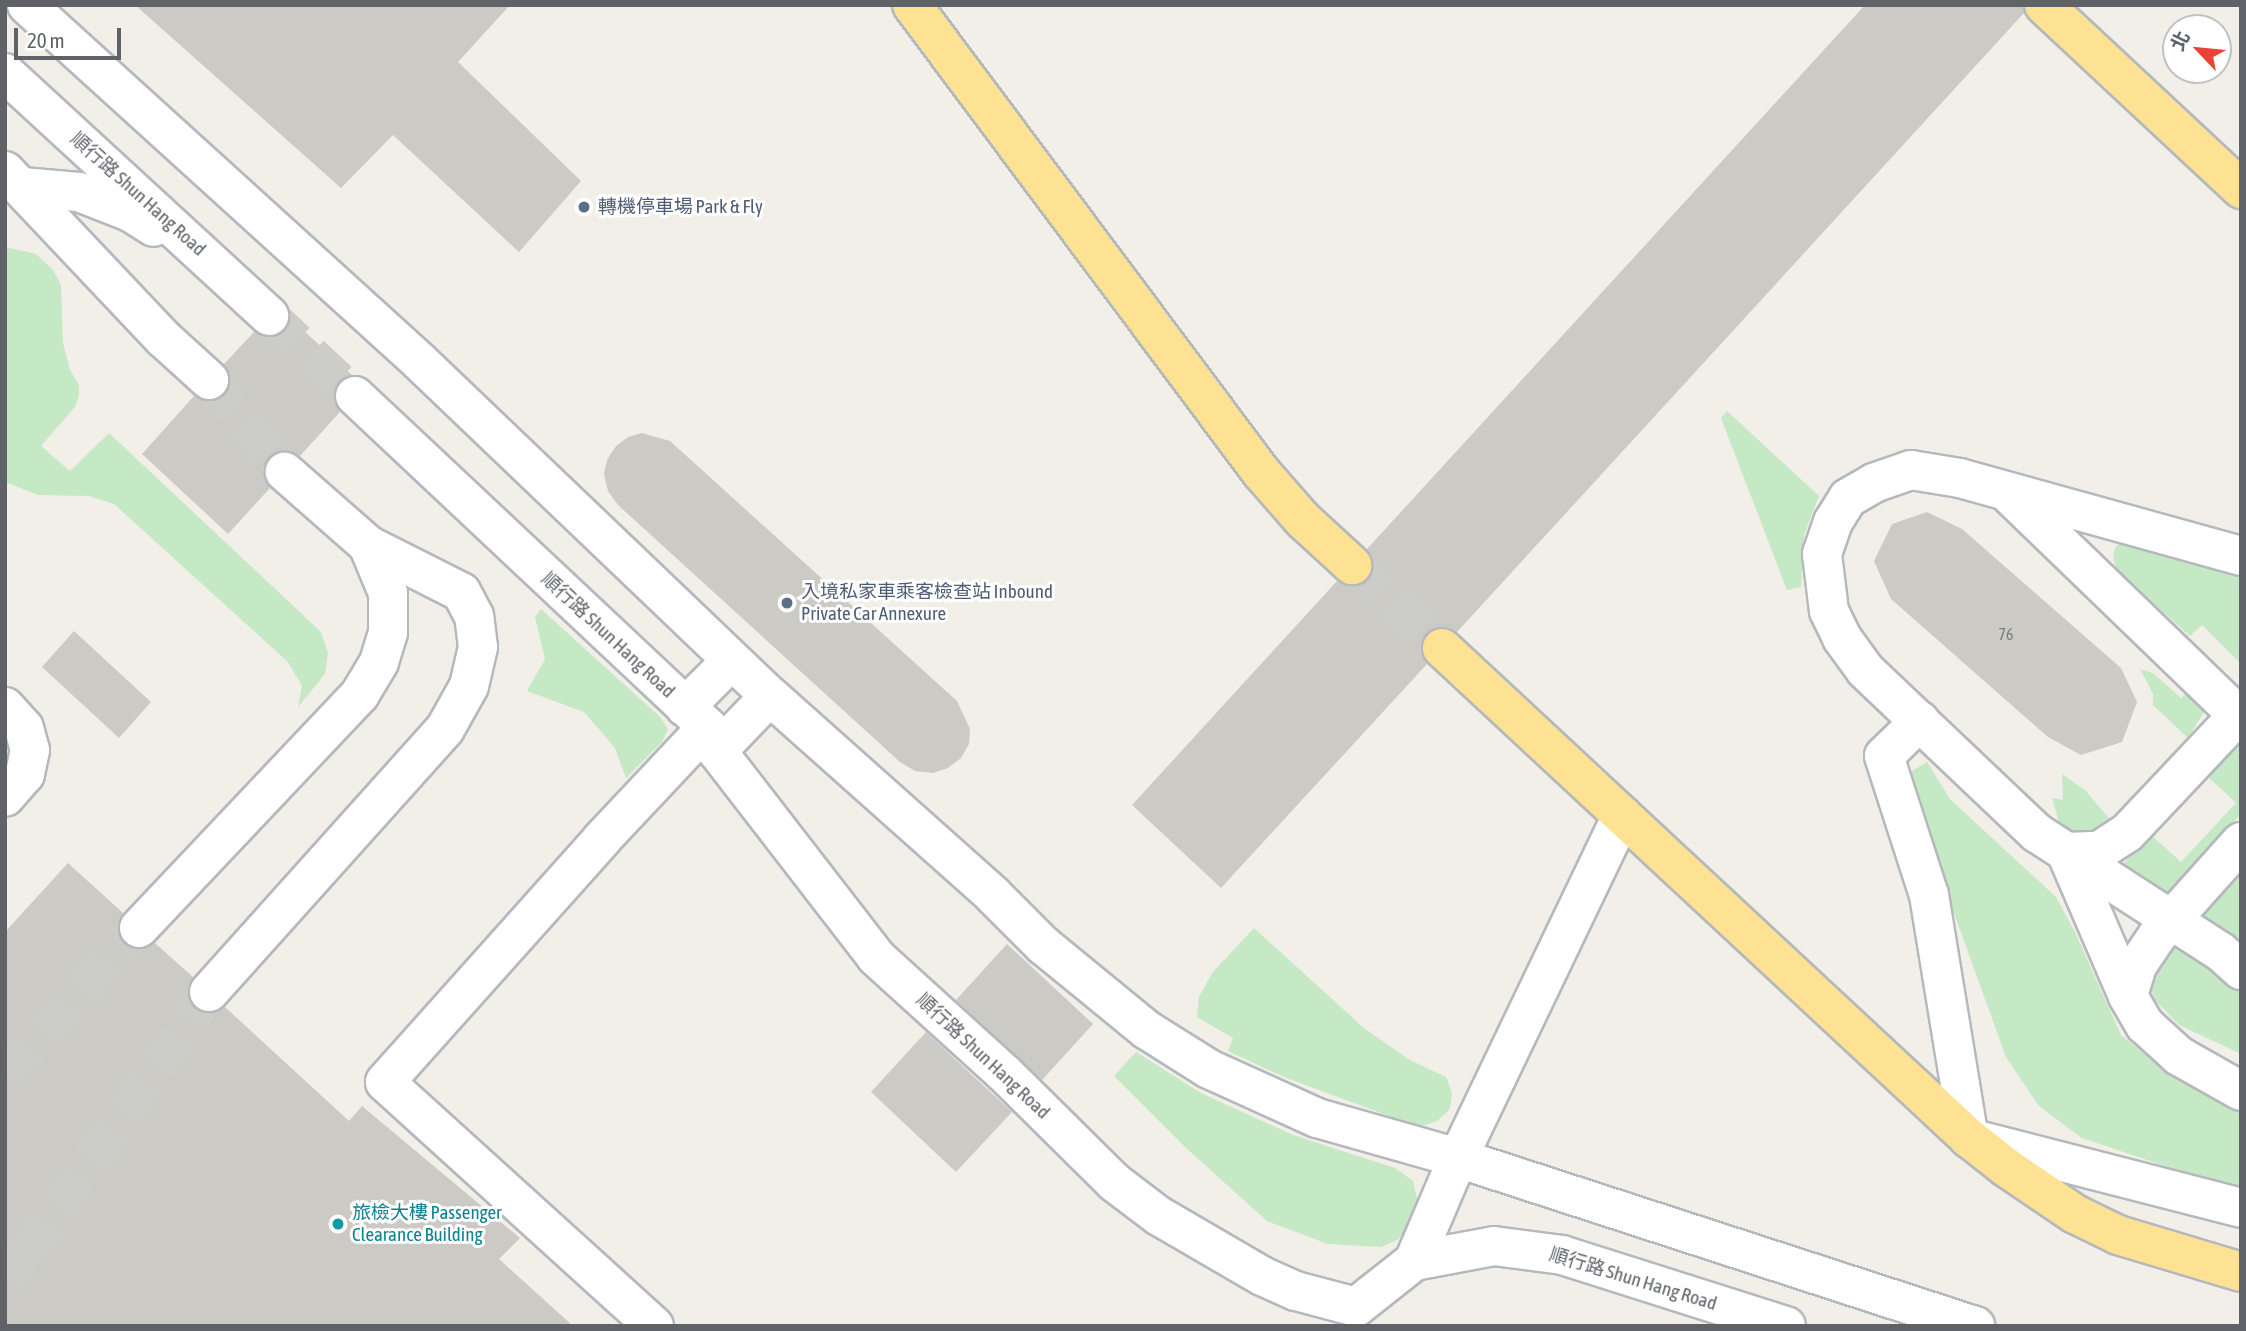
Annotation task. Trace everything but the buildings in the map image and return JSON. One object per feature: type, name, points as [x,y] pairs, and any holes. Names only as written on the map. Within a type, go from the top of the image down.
[{"type":"highway","points":[[912,5],[1261,472],[1303,520],[1352,565]]},
{"type":"highway","points":[[2044,5],[2241,189]]},
{"type":"highway","points":[[1442,648],[1969,1138],[2007,1168],[2075,1214],[2118,1234],[2241,1272]]},
{"type":"lane","points":[[27,5],[419,361],[769,696],[993,895],[1043,946],[1147,1030],[1209,1069],[1263,1096],[1317,1118],[1458,1158],[1958,1320]]},
{"type":"lane","name":"順行路 Shun Hang Road","points":[[5,73],[270,316]]},
{"type":"lane","points":[[14,179],[79,192],[130,212],[208,258]]},
{"type":"lane","points":[[14,179],[164,339],[209,380]]},
{"type":"lane","name":"順行路 Shun Hang Road","points":[[355,396],[703,728],[876,957],[1004,1073],[1114,1182],[1159,1216],[1262,1276],[1351,1320],[1414,1261],[1482,1248],[1526,1248],[1598,1265],[1786,1326]]},
{"type":"lane","points":[[2241,556],[1960,478],[1911,470],[1874,483],[1849,498],[1833,522],[1822,554],[1829,611],[1842,638],[1865,670],[2037,833],[2221,952],[2241,970]]},
{"type":"lane","points":[[208,992],[445,729],[469,686],[478,647],[474,616],[461,592],[368,545],[285,472]]},
{"type":"lane","points":[[2007,492],[2240,715],[2127,833],[2099,851],[2066,852]]},
{"type":"lane","points":[[139,928],[360,694],[379,662],[388,632],[388,593],[368,545]]},
{"type":"lane","points":[[654,1326],[385,1082],[703,728],[732,660]]},
{"type":"lane","points":[[703,728],[769,696]]},
{"type":"lane","points":[[5,707],[24,728],[30,750],[25,774],[5,797]]},
{"type":"lane","points":[[1920,722],[1884,756],[1929,895],[1969,1138],[2241,1208]]},
{"type":"lane","points":[[1414,1261],[1458,1158],[1622,815]]},
{"type":"lane","points":[[2128,996],[2137,965],[2170,920],[2241,842]]},
{"type":"lane","points":[[2066,852],[2128,996],[2145,1025],[2179,1056],[2241,1091]]},
{"type":"green space","points":[[5,247],[36,254],[53,270],[61,285],[63,343],[70,370],[79,385],[79,395],[75,407],[41,446],[70,471],[109,433],[321,632],[328,653],[325,674],[298,707],[302,686],[288,662],[114,504],[89,496],[38,495],[5,482]]},
{"type":"green space","points":[[1727,411],[1819,496],[1804,535],[1801,587],[1787,590],[1721,418]]},
{"type":"green space","points":[[2119,540],[2241,566],[2239,662],[2202,625],[2190,636],[2116,570],[2113,554]]},
{"type":"green space","points":[[541,609],[660,717],[668,729],[662,742],[626,778],[615,748],[584,712],[527,691],[545,659],[535,617]]},
{"type":"green space","points":[[2140,669],[2153,673],[2181,698],[2191,688],[2203,700],[2204,712],[2188,738],[2153,705],[2153,694]]},
{"type":"green space","points":[[2236,743],[2241,748],[2241,814],[2168,896],[2122,872],[2124,863],[2151,835],[2181,862],[2236,803],[2206,775]]},
{"type":"green space","points":[[1927,762],[1950,799],[2056,897],[2075,932],[2121,1035],[2169,1073],[2241,1107],[2241,1188],[2224,1186],[2082,1138],[2039,1106],[2006,1057],[1909,789],[1912,771]]},
{"type":"green space","points":[[2062,774],[2085,790],[2111,821],[2086,839],[2061,829],[2052,798],[2063,800]]},
{"type":"green space","points":[[2241,864],[2241,940],[2194,915]]},
{"type":"green space","points":[[1254,928],[1365,1029],[1410,1060],[1446,1077],[1452,1093],[1450,1109],[1437,1121],[1419,1127],[1284,1077],[1228,1051],[1233,1038],[1197,1017],[1199,997],[1212,973]]},
{"type":"green space","points":[[2168,942],[2208,963],[2241,991],[2241,1054],[2179,1025],[2155,1000],[2148,982]]},
{"type":"green space","points":[[1136,1052],[1201,1093],[1293,1135],[1395,1168],[1413,1181],[1418,1203],[1413,1223],[1397,1240],[1382,1247],[1328,1244],[1267,1221],[1185,1147],[1114,1076]]},
{"type":"tunnel","points":[[269,316],[355,396]]},
{"type":"tunnel","points":[[209,380],[285,472]]},
{"type":"tunnel","points":[[1352,565],[1442,648]]},
{"type":"tunnel","points":[[5,1074],[139,928]]},
{"type":"tunnel","points":[[5,1277],[26,1254],[209,992]]},
{"type":"place","name":"轉機停車場 Park & Fly","points":[[584,207]]},
{"type":"place","name":"入境私家車乘客檢查站 Inbound Private Car Annexure","points":[[787,603]]},
{"type":"place","name":"旅檢大樓 Passenger Clearance Building","points":[[338,1224]]}]
